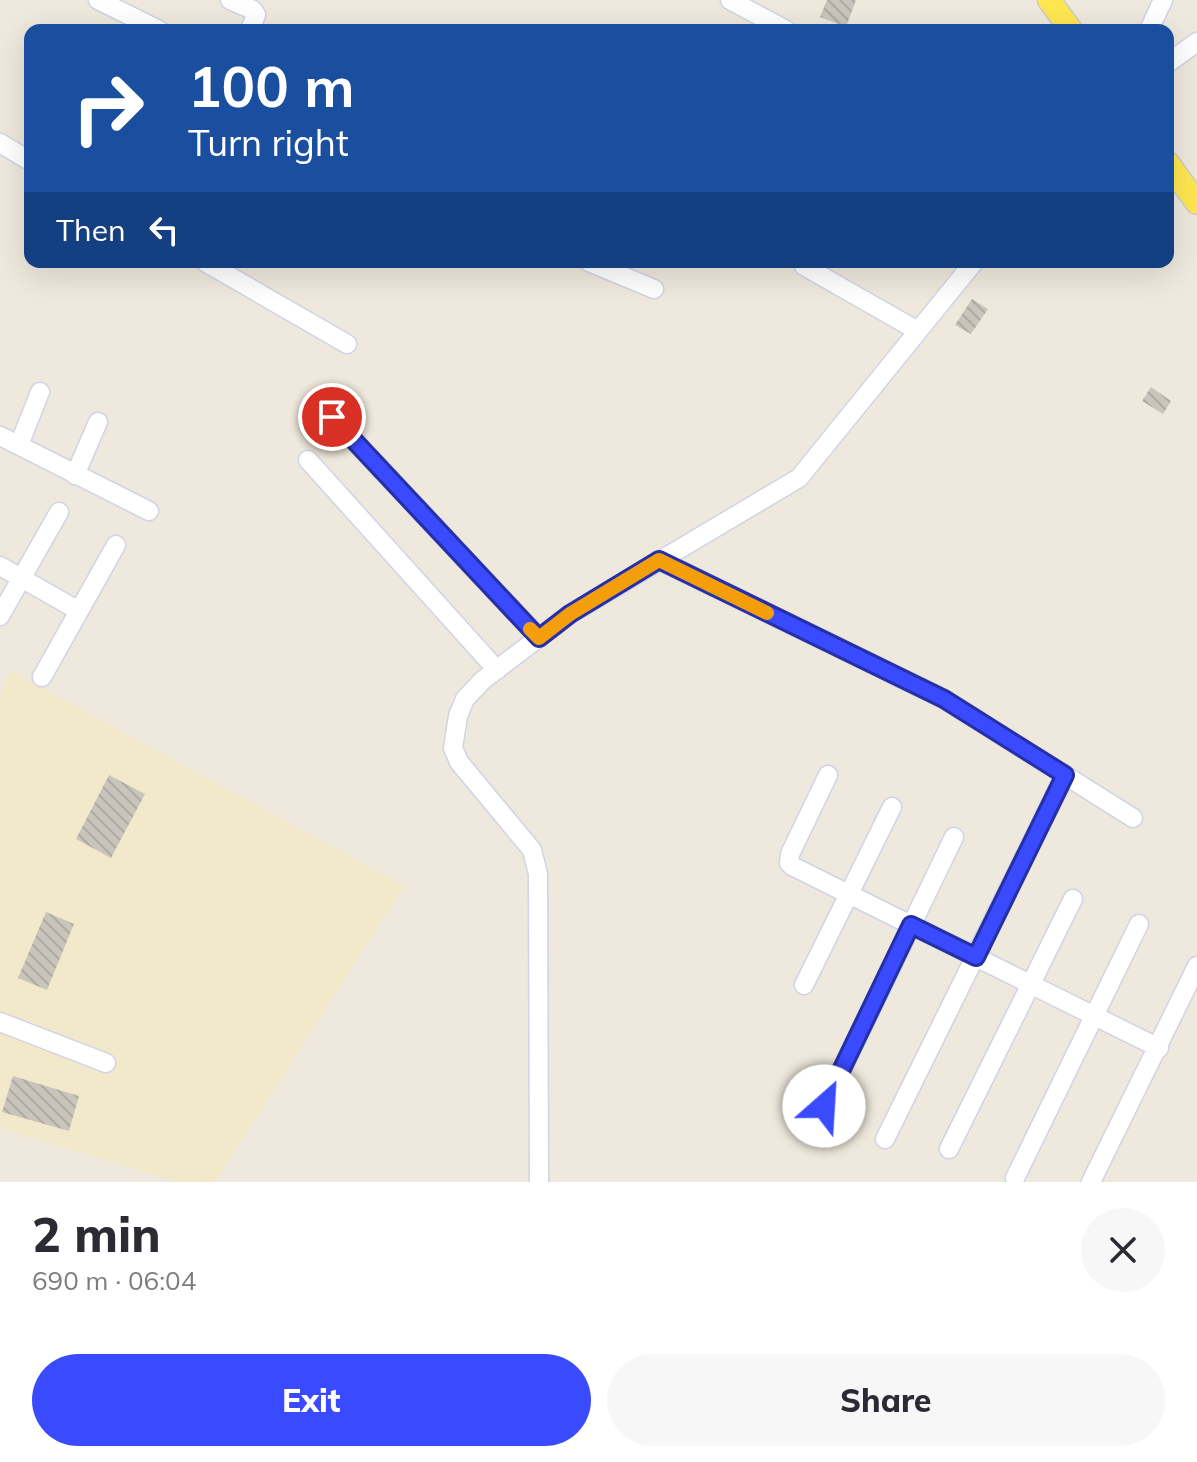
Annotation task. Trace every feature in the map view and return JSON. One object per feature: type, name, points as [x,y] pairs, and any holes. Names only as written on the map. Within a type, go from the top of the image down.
[{"type":"main road","points":[[1049,0],[1067,24]]},
{"type":"main road","points":[[1174,171],[1197,203]]},
{"type":"street","points":[[98,0],[147,24]]},
{"type":"street","points":[[230,0],[253,10],[256,15],[252,24]]},
{"type":"street","points":[[730,0],[775,24]]},
{"type":"street","points":[[1152,24],[1163,0]]},
{"type":"street","points":[[1174,59],[1197,42]]},
{"type":"street","points":[[0,143],[24,157]]},
{"type":"street","points":[[215,268],[347,344]]},
{"type":"street","points":[[603,268],[654,289]]},
{"type":"street","points":[[808,268],[918,331]]},
{"type":"street","points":[[539,1182],[538,874],[532,850],[459,762],[453,748],[458,716],[465,699],[497,670],[570,614],[799,478],[969,268]]},
{"type":"street","points":[[19,445],[40,392]]},
{"type":"street","points":[[332,417],[539,638]]},
{"type":"street","points":[[75,475],[98,422]]},
{"type":"street","points":[[0,436],[149,511]]},
{"type":"street","points":[[308,460],[497,670]]},
{"type":"street","points":[[0,616],[59,512]]},
{"type":"street","points":[[42,677],[116,545]]},
{"type":"street","points":[[659,560],[944,699],[1133,818]]},
{"type":"street","points":[[0,566],[79,611]]},
{"type":"street","points":[[828,775],[790,854],[789,863],[1159,1048]]},
{"type":"street","points":[[885,1139],[1065,775]]},
{"type":"street","points":[[804,985],[892,807]]},
{"type":"street","points":[[824,1106],[954,837]]},
{"type":"street","points":[[949,1149],[1073,899]]},
{"type":"street","points":[[1015,1178],[1139,924]]},
{"type":"street","points":[[1091,1182],[1195,977]]},
{"type":"street","points":[[0,1022],[106,1063]]},
{"type":"shaded area","points":[[11,671],[404,886],[215,1182],[178,1182],[0,1128],[0,695]]},
{"type":"building","points":[[827,0],[856,0],[847,24],[820,17]]},
{"type":"building","points":[[972,299],[988,309],[971,334],[955,325]]},
{"type":"building","points":[[1151,387],[1171,401],[1163,414],[1142,401]]},
{"type":"building","points":[[109,775],[145,794],[111,858],[76,839]]},
{"type":"building","points":[[46,912],[74,924],[47,990],[18,978]]},
{"type":"building","points":[[13,1076],[79,1096],[69,1131],[2,1112]]},
{"type":"slow traffic","points":[[530,629],[539,638],[570,614],[659,560],[767,613]]},
{"type":"route","points":[[332,417],[539,638],[570,614],[659,560],[944,699],[1065,775],[976,957],[911,925],[824,1106]]}]
